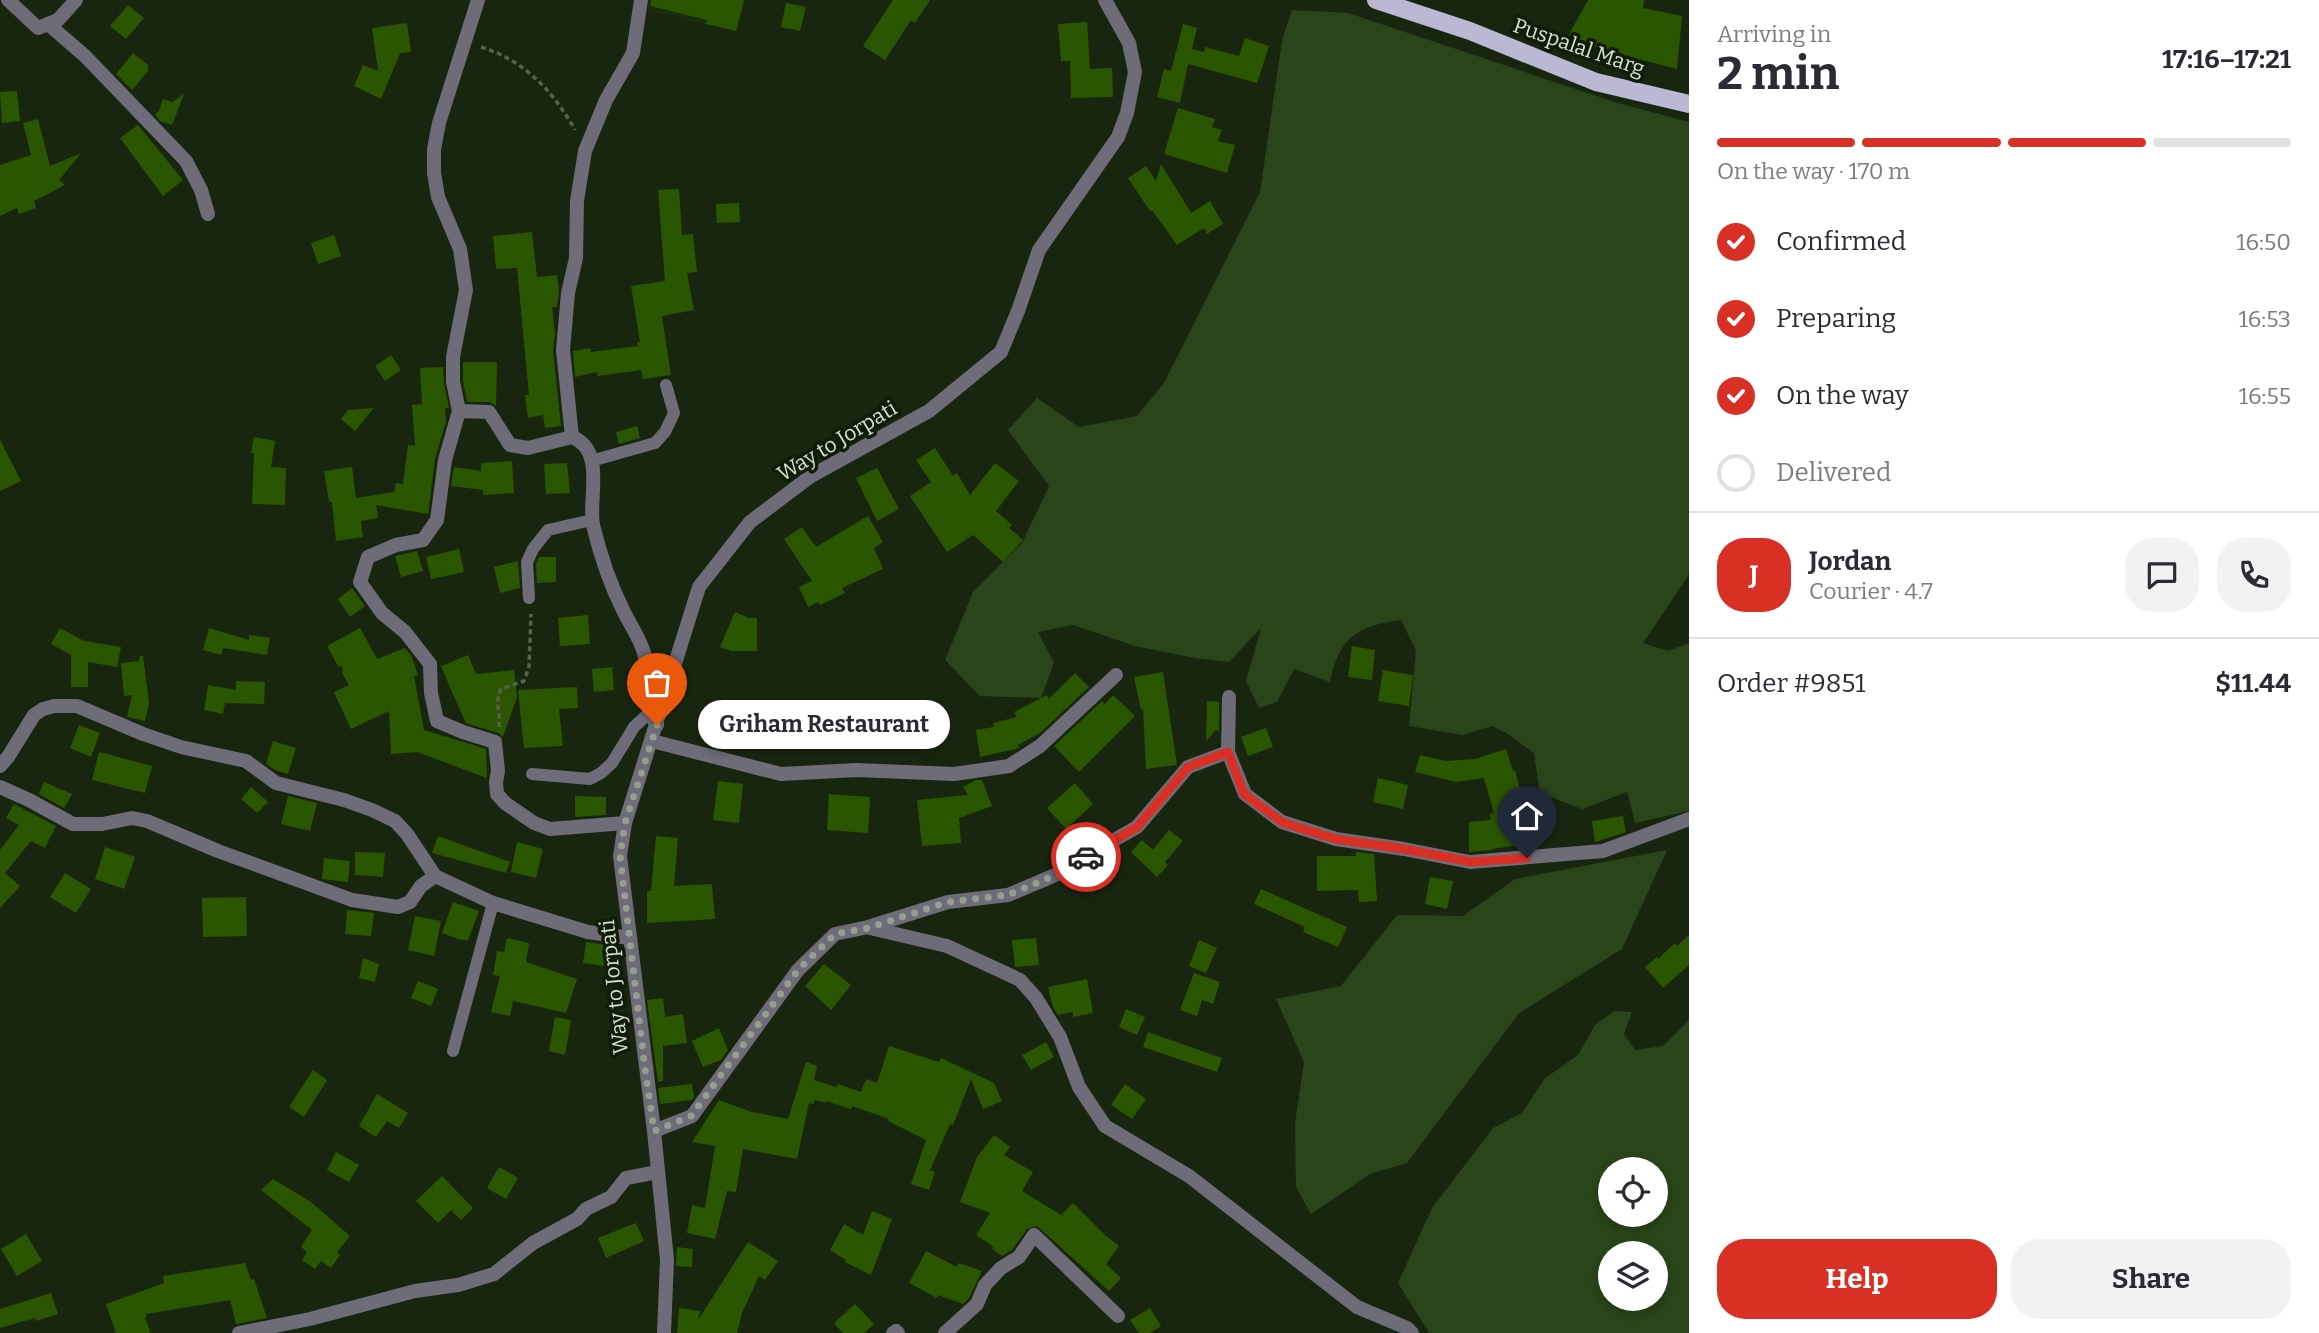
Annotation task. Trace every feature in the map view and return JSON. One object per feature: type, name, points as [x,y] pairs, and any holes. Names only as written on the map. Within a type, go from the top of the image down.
[{"type":"main road","name":"Puspalal Marg","points":[[1376,0],[1470,31],[1596,82],[1689,104]]},
{"type":"street","points":[[8,0],[38,28],[58,20],[76,0]]},
{"type":"street","points":[[478,0],[439,123],[434,149],[438,197],[456,236],[465,269],[466,290],[453,357],[453,382],[459,411],[446,460],[437,520],[423,540],[396,545],[368,557],[360,582],[382,612],[405,632],[430,664],[431,693],[437,721],[495,742],[497,794],[505,803],[534,823],[550,828],[625,823]]},
{"type":"street","points":[[572,437],[563,351],[568,293],[576,258],[577,201],[585,151],[606,100],[633,53],[641,0]]},
{"type":"street","name":"Way to Jorpati","points":[[664,1333],[667,1260],[620,856],[625,823],[652,741],[653,719],[699,587],[750,522],[811,476],[929,411],[1001,352],[1039,250],[1118,136],[1127,113],[1135,72],[1129,43],[1105,0]]},
{"type":"street","points":[[48,24],[93,65],[186,161],[201,190],[208,214]]},
{"type":"street","points":[[459,411],[489,412],[510,445],[528,448],[572,437],[578,439],[586,448],[593,473],[592,520],[600,553],[622,609],[640,641],[645,656],[653,719]]},
{"type":"street","points":[[652,741],[781,774],[857,770],[954,775],[1009,766],[1040,746],[1116,675]]},
{"type":"street","points":[[1229,697],[1228,752],[1244,794],[1282,822],[1336,839],[1471,862],[1603,851],[1689,819]]},
{"type":"street","points":[[0,766],[34,715],[54,706],[77,706],[181,747],[246,761],[276,783],[372,810],[394,821],[407,834],[435,876],[493,903],[588,932],[630,938]]},
{"type":"street","points":[[654,1131],[691,1116],[798,970],[835,934],[868,928],[948,902],[1008,895],[1067,870],[1137,827],[1188,767],[1228,752]]},
{"type":"street","points":[[0,787],[73,824],[102,824],[132,818],[147,821],[218,851],[352,900],[398,907],[410,902],[421,886],[435,876]]},
{"type":"street","points":[[868,928],[947,946],[1020,979],[1036,998],[1060,1037],[1079,1087],[1105,1126],[1189,1176],[1357,1307],[1407,1328],[1412,1333]]},
{"type":"street","points":[[239,1333],[310,1319],[415,1291],[458,1285],[494,1274],[533,1242],[611,1197],[626,1178],[658,1172]]},
{"type":"street","points":[[945,1333],[977,1304],[985,1286],[1001,1268],[1019,1257],[1034,1235],[1118,1316]]},
{"type":"lane","points":[[591,461],[649,446],[660,438],[674,413],[666,385]]},
{"type":"lane","points":[[530,598],[527,562],[533,549],[548,530],[592,520]]},
{"type":"lane","points":[[532,774],[590,779],[612,763],[634,727],[653,719]]},
{"type":"lane","points":[[453,1051],[493,903]]},
{"type":"path","points":[[465,42],[499,52],[536,79],[559,104],[585,151]]},
{"type":"path","points":[[495,742],[500,719],[496,700],[501,689],[524,681],[529,667],[532,627],[530,598]]},
{"type":"shaded area","points":[[649,0],[746,0],[737,32],[647,10]]},
{"type":"shaded area","points":[[1292,10],[1348,13],[1618,103],[1689,122],[1689,571],[1643,643],[1668,651],[1689,643],[1689,811],[1635,823],[1627,792],[1582,809],[1540,793],[1534,753],[1492,726],[1463,735],[1409,726],[1416,651],[1401,620],[1373,626],[1352,636],[1339,654],[1330,682],[1294,669],[1277,702],[1259,708],[1246,681],[1261,628],[1229,662],[1135,646],[1073,625],[1038,632],[1054,663],[1041,698],[980,696],[945,660],[973,592],[1022,543],[1049,486],[1008,430],[1037,398],[1079,427],[1137,416],[1164,383],[1260,192],[1282,40]]},
{"type":"shaded area","points":[[1667,850],[1622,949],[1519,1013],[1407,1163],[1370,1174],[1311,1214],[1296,1187],[1295,1123],[1304,1062],[1276,999],[1341,986],[1397,915],[1463,916],[1515,879]]},
{"type":"shaded area","points":[[1614,1011],[1632,1012],[1624,1034],[1635,1050],[1663,1046],[1689,1020],[1689,1333],[1429,1333],[1398,1283],[1432,1208],[1493,1128],[1522,1113],[1544,1079],[1578,1055],[1595,1025]]},
{"type":"building","points":[[651,0],[744,0],[736,31],[706,24],[707,20],[651,6]]},
{"type":"building","points":[[893,0],[930,0],[915,23],[911,20],[885,60],[863,46]]},
{"type":"building","points":[[1588,0],[1644,0],[1643,8],[1682,16],[1677,69],[1566,40]]},
{"type":"building","points":[[786,3],[806,7],[800,31],[781,27]]},
{"type":"building","points":[[128,5],[144,18],[126,39],[110,26]]},
{"type":"building","points":[[1087,22],[1090,69],[1112,68],[1113,97],[1071,98],[1070,61],[1061,61],[1058,24]]},
{"type":"building","points":[[407,23],[411,52],[400,53],[381,99],[354,86],[363,65],[378,71],[372,28]]},
{"type":"building","points":[[1183,24],[1197,28],[1192,49],[1204,52],[1205,47],[1239,56],[1245,38],[1269,46],[1257,83],[1188,64],[1180,103],[1157,97],[1164,69],[1171,71]]},
{"type":"building","points":[[133,53],[148,65],[148,71],[132,90],[116,74]]},
{"type":"building","points":[[17,91],[20,121],[2,123],[0,92]]},
{"type":"building","points":[[184,94],[172,125],[160,121],[155,114],[159,111],[163,99],[172,102]]},
{"type":"building","points":[[1178,108],[1215,119],[1212,127],[1222,130],[1218,141],[1235,145],[1227,173],[1164,154]]},
{"type":"building","points":[[38,119],[50,166],[81,153],[59,180],[65,185],[34,201],[36,208],[19,214],[17,208],[0,216],[0,165],[31,155],[23,123]]},
{"type":"building","points":[[138,125],[183,180],[163,196],[120,138]]},
{"type":"building","points":[[1161,164],[1191,213],[1210,201],[1223,224],[1207,234],[1204,228],[1177,245],[1128,178],[1146,166],[1156,181]]},
{"type":"building","points":[[679,189],[682,235],[693,234],[697,272],[687,273],[694,310],[662,316],[671,375],[643,379],[641,370],[598,376],[597,372],[575,377],[573,351],[590,348],[591,352],[638,346],[637,342],[640,342],[631,286],[665,281],[658,190]]},
{"type":"building","points":[[739,203],[740,222],[717,223],[716,204]]},
{"type":"building","points":[[532,232],[537,277],[557,275],[559,290],[557,307],[552,307],[555,334],[553,351],[561,426],[545,428],[543,415],[528,418],[525,395],[529,395],[517,268],[496,269],[493,236]]},
{"type":"building","points":[[334,235],[341,256],[318,264],[311,243]]},
{"type":"building","points":[[391,355],[401,370],[385,381],[375,366]]},
{"type":"building","points":[[463,362],[497,362],[496,406],[489,402],[467,402]]},
{"type":"building","points":[[443,367],[449,408],[445,408],[446,421],[435,459],[428,514],[376,505],[378,518],[361,521],[363,537],[336,541],[332,502],[329,502],[324,471],[352,467],[356,498],[394,492],[396,483],[403,484],[408,445],[415,446],[412,405],[422,404],[420,368]]},
{"type":"building","points":[[374,408],[355,431],[341,419],[348,410]]},
{"type":"building","points":[[637,426],[640,438],[619,444],[616,432]]},
{"type":"building","points":[[254,437],[275,441],[271,467],[286,468],[285,505],[252,504],[254,453],[251,453]]},
{"type":"building","points":[[0,440],[21,481],[0,491]]},
{"type":"building","points":[[935,448],[953,476],[957,473],[970,495],[995,463],[1019,481],[996,511],[1012,525],[1009,528],[1023,540],[1003,562],[973,535],[947,552],[910,496],[931,482],[916,460]]},
{"type":"building","points":[[512,461],[514,493],[483,495],[483,490],[451,486],[454,467],[481,471],[481,463]]},
{"type":"building","points":[[567,463],[570,493],[546,494],[544,464]]},
{"type":"building","points":[[877,468],[899,509],[877,521],[856,478]]},
{"type":"building","points":[[868,516],[883,542],[874,548],[883,569],[842,588],[845,593],[820,605],[818,602],[808,607],[799,587],[812,581],[784,539],[802,527],[816,547]]},
{"type":"building","points":[[459,549],[464,572],[431,579],[426,557]]},
{"type":"building","points":[[417,551],[423,571],[401,577],[395,556]]},
{"type":"building","points":[[539,557],[556,557],[556,582],[537,583],[536,564]]},
{"type":"building","points":[[518,561],[520,588],[500,593],[494,567]]},
{"type":"building","points":[[352,588],[365,606],[350,617],[338,599]]},
{"type":"building","points":[[735,612],[749,618],[757,618],[757,651],[731,651],[720,647]]},
{"type":"building","points":[[588,615],[590,644],[560,646],[558,618]]},
{"type":"building","points":[[60,628],[84,641],[121,647],[117,667],[88,662],[88,687],[71,687],[71,655],[51,644]]},
{"type":"building","points":[[209,628],[249,640],[249,635],[270,638],[267,655],[223,648],[221,655],[203,650]]},
{"type":"building","points":[[360,628],[377,659],[405,648],[411,655],[418,675],[414,676],[424,730],[486,749],[487,778],[417,752],[391,754],[389,711],[351,729],[334,692],[349,685],[342,673],[343,667],[338,666],[327,646]]},
{"type":"building","points":[[1352,646],[1375,650],[1372,680],[1348,677]]},
{"type":"building","points":[[468,655],[476,674],[514,670],[517,697],[503,737],[466,723],[451,690],[441,666]]},
{"type":"building","points":[[140,656],[143,656],[149,703],[145,721],[127,717],[132,695],[124,696],[121,663],[139,661]]},
{"type":"building","points":[[612,667],[614,690],[594,692],[592,669]]},
{"type":"building","points":[[1383,670],[1413,675],[1409,706],[1378,701]]},
{"type":"building","points":[[1163,672],[1177,765],[1146,769],[1143,708],[1141,710],[1134,677]]},
{"type":"building","points":[[1075,673],[1089,687],[1040,733],[1018,745],[1019,748],[980,757],[976,730],[994,727],[993,723],[1017,717],[1014,712],[1047,695],[1049,699]]},
{"type":"building","points":[[236,681],[265,682],[264,704],[225,703],[223,714],[204,710],[208,685],[236,690]]},
{"type":"building","points":[[577,687],[578,708],[559,709],[563,746],[524,748],[518,690]]},
{"type":"building","points":[[1113,695],[1135,716],[1079,772],[1054,746],[1102,701],[1105,704]]},
{"type":"building","points":[[1207,701],[1219,702],[1219,732],[1216,730],[1206,741]]},
{"type":"building","points":[[775,724],[799,726],[797,747],[773,745]]},
{"type":"building","points":[[79,725],[100,733],[91,757],[70,748]]},
{"type":"building","points":[[1266,728],[1273,747],[1248,756],[1241,737]]},
{"type":"building","points":[[273,741],[296,748],[288,774],[266,764]]},
{"type":"building","points":[[1506,749],[1524,804],[1518,805],[1525,844],[1469,852],[1469,822],[1491,820],[1490,814],[1494,813],[1484,778],[1456,782],[1415,772],[1420,755],[1446,761],[1475,759]]},
{"type":"building","points":[[99,752],[152,766],[145,793],[92,780]]},
{"type":"building","points":[[1378,778],[1408,785],[1403,809],[1373,802]]},
{"type":"building","points":[[982,780],[992,806],[959,818],[961,843],[922,846],[917,800],[968,795],[963,787]]},
{"type":"building","points":[[718,781],[743,784],[739,823],[713,820]]},
{"type":"building","points":[[44,782],[72,794],[64,808],[39,794]]},
{"type":"building","points":[[1075,783],[1093,804],[1066,829],[1047,808]]},
{"type":"building","points":[[251,787],[268,802],[257,813],[241,799]]},
{"type":"building","points":[[829,794],[870,797],[868,833],[827,830]]},
{"type":"building","points":[[288,796],[317,803],[310,831],[281,824]]},
{"type":"building","points":[[575,796],[606,797],[606,815],[575,817]]},
{"type":"building","points":[[14,804],[56,826],[45,848],[31,841],[5,873],[20,886],[0,908],[0,850],[19,825],[6,818]]},
{"type":"building","points":[[1623,816],[1626,832],[1595,842],[1592,821]]},
{"type":"building","points":[[1169,830],[1183,841],[1165,862],[1168,865],[1157,877],[1131,852],[1142,840],[1153,850]]},
{"type":"building","points":[[438,836],[510,862],[506,873],[432,853]]},
{"type":"building","points":[[656,836],[678,838],[674,886],[712,884],[715,919],[647,923],[647,891],[651,891]]},
{"type":"building","points":[[517,842],[543,849],[536,878],[511,872]]},
{"type":"building","points":[[105,847],[135,857],[124,889],[95,879]]},
{"type":"building","points":[[355,852],[385,853],[383,877],[355,875]]},
{"type":"building","points":[[1356,852],[1374,854],[1377,901],[1359,902],[1358,890],[1317,891],[1317,856],[1356,856]]},
{"type":"building","points":[[324,858],[350,861],[348,882],[322,879]]},
{"type":"building","points":[[65,873],[91,889],[76,913],[50,897]]},
{"type":"building","points":[[1430,877],[1453,881],[1447,909],[1425,904]]},
{"type":"building","points":[[1261,889],[1347,927],[1338,947],[1303,932],[1305,927],[1254,904]]},
{"type":"building","points":[[246,897],[247,936],[203,937],[202,898]]},
{"type":"building","points":[[453,902],[479,911],[468,940],[442,933]]},
{"type":"building","points":[[347,910],[374,913],[371,936],[345,934]]},
{"type":"building","points":[[415,916],[441,921],[434,956],[408,950]]},
{"type":"building","points":[[1689,935],[1689,965],[1663,988],[1645,967]]},
{"type":"building","points":[[507,938],[529,943],[526,962],[577,979],[566,1013],[513,1001],[510,1016],[491,1012],[500,976],[493,975],[497,951],[504,952]]},
{"type":"building","points":[[1036,938],[1039,965],[1015,967],[1012,940]]},
{"type":"building","points":[[1199,940],[1217,948],[1206,973],[1189,966]]},
{"type":"building","points":[[586,942],[613,946],[610,967],[583,963]]},
{"type":"building","points":[[363,958],[379,964],[375,982],[359,978]]},
{"type":"building","points":[[824,964],[851,985],[831,1010],[805,986]]},
{"type":"building","points":[[1194,973],[1220,982],[1213,1004],[1202,1000],[1197,1016],[1180,1010]]},
{"type":"building","points":[[1087,979],[1093,1013],[1073,1017],[1073,1012],[1058,1015],[1048,987]]},
{"type":"building","points":[[418,981],[438,989],[431,1006],[411,998]]},
{"type":"building","points":[[663,998],[665,1017],[683,1014],[687,1043],[663,1046],[663,1081],[658,1082],[647,1000]]},
{"type":"building","points":[[1126,1009],[1145,1017],[1137,1035],[1119,1027]]},
{"type":"building","points":[[555,1017],[571,1020],[565,1055],[549,1051]]},
{"type":"building","points":[[719,1028],[728,1050],[721,1060],[703,1067],[692,1041]]},
{"type":"building","points":[[1148,1032],[1222,1058],[1217,1072],[1143,1047]]},
{"type":"building","points":[[1046,1042],[1054,1057],[1031,1070],[1022,1055]]},
{"type":"building","points":[[889,1046],[939,1062],[941,1058],[994,1083],[1002,1101],[983,1109],[971,1079],[953,1125],[950,1124],[930,1170],[935,1172],[929,1190],[911,1184],[926,1140],[888,1121],[889,1119],[852,1106],[851,1109],[815,1100],[813,1104],[809,1103],[797,1159],[743,1149],[736,1192],[727,1191],[715,1239],[687,1233],[692,1205],[705,1208],[715,1146],[692,1142],[719,1100],[752,1112],[788,1119],[806,1062],[817,1066],[814,1080],[861,1092],[866,1079],[877,1083]]},
{"type":"building","points":[[313,1070],[327,1080],[304,1117],[289,1107]]},
{"type":"building","points":[[692,1084],[692,1100],[660,1104],[658,1088]]},
{"type":"building","points":[[1125,1084],[1146,1099],[1132,1119],[1111,1105]]},
{"type":"building","points":[[377,1094],[408,1113],[399,1128],[387,1121],[376,1137],[359,1126]]},
{"type":"building","points":[[994,1135],[1010,1147],[1004,1155],[1033,1172],[1022,1191],[1061,1215],[1073,1203],[1119,1246],[1106,1264],[1121,1278],[1109,1291],[1037,1226],[1027,1229],[1012,1250],[1002,1256],[976,1235],[990,1213],[960,1202],[977,1157]]},
{"type":"building","points":[[336,1152],[359,1165],[349,1182],[327,1170]]},
{"type":"building","points":[[499,1167],[518,1178],[506,1199],[487,1188]]},
{"type":"building","points":[[442,1176],[473,1208],[461,1220],[451,1210],[438,1223],[416,1201]]},
{"type":"building","points":[[273,1179],[311,1202],[350,1236],[337,1252],[340,1255],[331,1268],[321,1261],[315,1269],[302,1260],[307,1252],[301,1247],[312,1230],[261,1190]]},
{"type":"building","points":[[872,1211],[892,1219],[871,1275],[845,1262],[846,1260],[830,1250],[844,1224],[863,1235]]},
{"type":"building","points":[[636,1223],[644,1241],[606,1258],[598,1238]]},
{"type":"building","points":[[26,1234],[42,1261],[17,1276],[1,1249]]},
{"type":"building","points":[[748,1242],[778,1261],[765,1280],[759,1276],[742,1313],[737,1333],[677,1333],[679,1308],[700,1311],[698,1320]]},
{"type":"building","points":[[677,1247],[693,1249],[692,1267],[676,1266]]},
{"type":"building","points":[[926,1251],[957,1267],[959,1263],[982,1271],[969,1298],[963,1304],[938,1295],[937,1298],[909,1283]]},
{"type":"building","points":[[245,1263],[251,1280],[254,1279],[267,1318],[236,1324],[230,1300],[146,1314],[151,1333],[116,1333],[106,1304],[164,1283],[163,1276]]},
{"type":"building","points":[[51,1293],[58,1314],[0,1328],[0,1309]]},
{"type":"building","points":[[855,1304],[874,1324],[864,1333],[843,1333],[834,1323]]},
{"type":"building","points":[[1150,1308],[1161,1326],[1150,1333],[1139,1333],[1130,1320]]},
{"type":"way so far","points":[[657,725],[625,823],[620,856],[654,1131],[691,1116],[798,970],[835,934],[868,928],[948,902],[1008,895],[1067,870],[1086,857]]},
{"type":"place","name":"Griham Restaurant","points":[[657,725]]},
{"type":"route","points":[[1086,857],[1137,827],[1188,767],[1228,752],[1244,794],[1282,822],[1336,839],[1471,862],[1527,858]]}]
